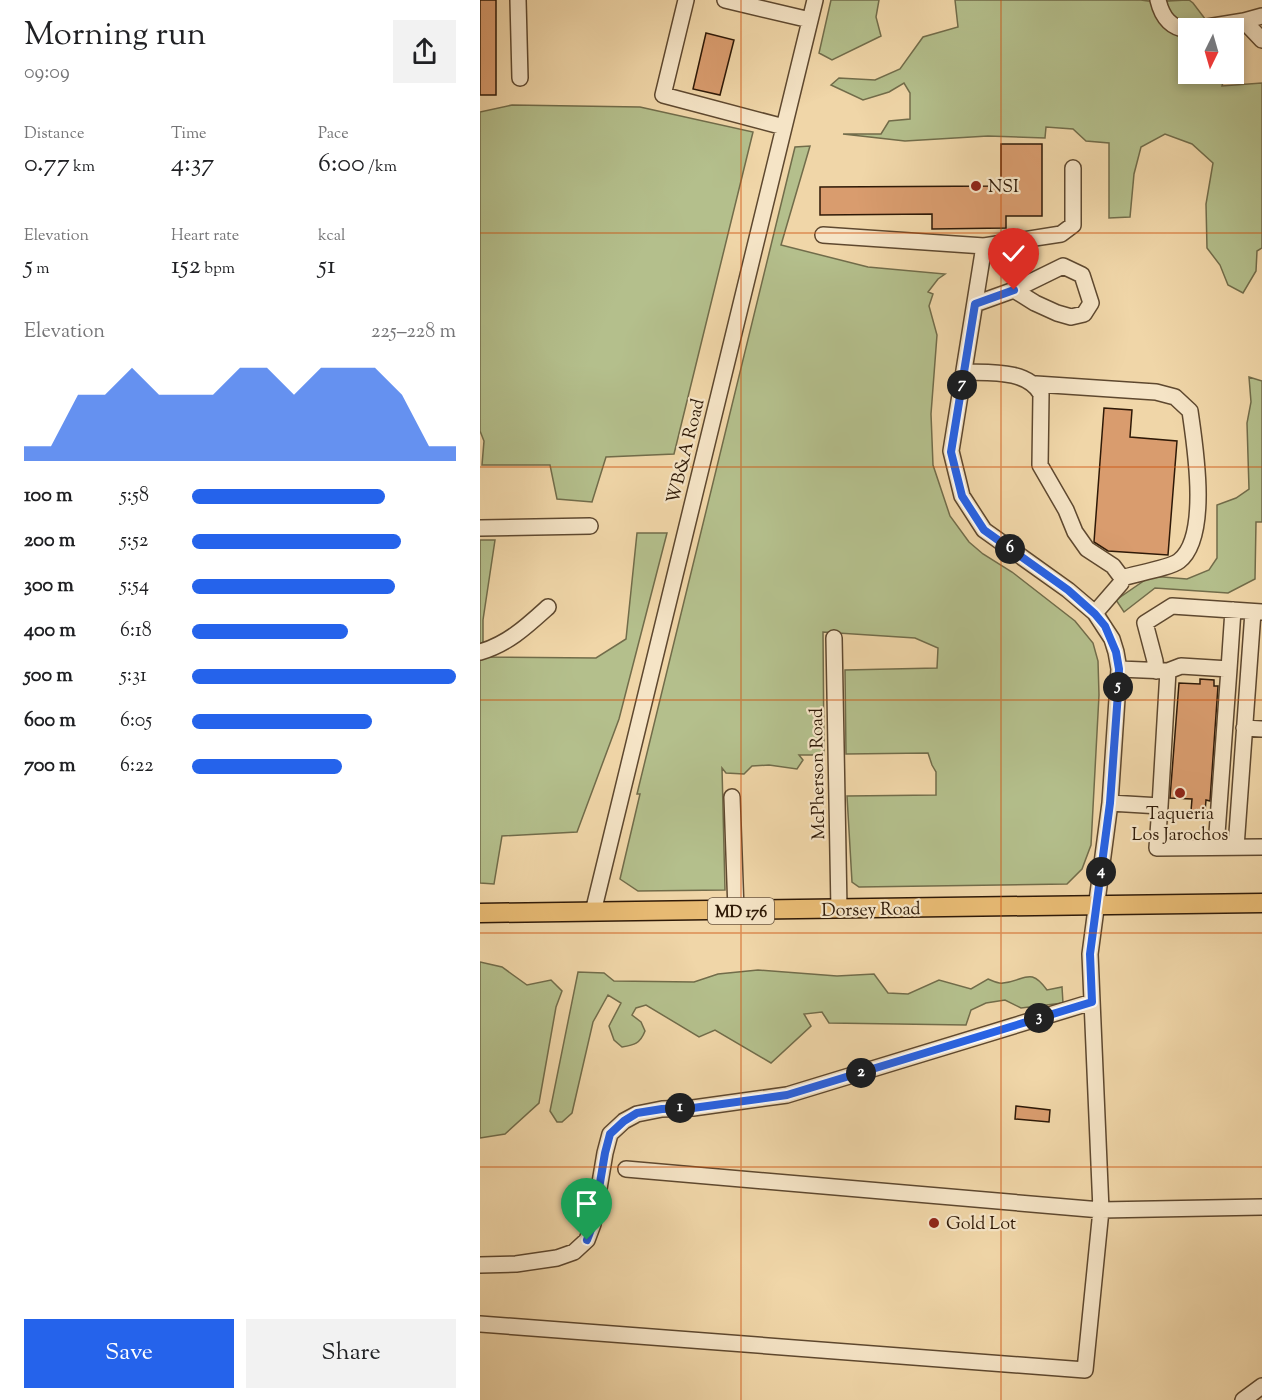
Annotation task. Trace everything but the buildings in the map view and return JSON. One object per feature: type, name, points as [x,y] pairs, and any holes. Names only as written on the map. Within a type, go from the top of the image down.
[{"type":"main road","name":"Dorsey Road","points":[[480,913],[1262,903]]},
{"type":"street","points":[[518,0],[520,78]]},
{"type":"street","points":[[686,0],[663,95],[784,127]]},
{"type":"street","name":"WB&A Road","points":[[593,912],[815,0]]},
{"type":"street","points":[[1158,0],[1162,14],[1170,24],[1178,28]]},
{"type":"street","points":[[734,1],[810,20]]},
{"type":"street","points":[[1262,16],[1244,21],[1262,40]]},
{"type":"street","points":[[823,235],[984,246],[1061,234],[1073,225],[1073,168]]},
{"type":"street","points":[[480,1324],[1085,1370],[1101,1210],[1090,954],[1110,803],[1119,669],[1112,639],[1095,614],[1068,590],[984,530],[962,496],[951,452],[984,246]]},
{"type":"street","points":[[975,304],[1014,290],[1064,266],[1082,275],[1091,303],[1084,314],[1071,317],[1035,303],[1014,290]]},
{"type":"street","points":[[964,372],[1006,374],[1036,384],[1156,392],[1175,397],[1190,411],[1198,488],[1195,537],[1190,549],[1178,562],[1122,578]]},
{"type":"street","points":[[1036,384],[1041,394],[1040,465],[1066,510],[1075,532],[1087,549],[1113,566],[1122,578]]},
{"type":"street","points":[[480,528],[590,526]]},
{"type":"street","points":[[1095,614],[1121,583],[1122,578]]},
{"type":"street","points":[[1236,847],[1249,664],[1257,612],[1172,606],[1145,623],[1155,661],[1162,671],[1160,806],[1157,848],[1262,847]]},
{"type":"street","points":[[480,652],[496,648],[512,638],[548,607]]},
{"type":"street","points":[[1216,847],[1233,610]]},
{"type":"street","name":"McPherson Road","points":[[834,638],[839,909]]},
{"type":"street","points":[[1119,669],[1162,671],[1181,666],[1249,664]]},
{"type":"street","points":[[1244,728],[1262,729]]},
{"type":"street","points":[[732,797],[736,911]]},
{"type":"street","points":[[1110,803],[1160,806]]},
{"type":"street","points":[[480,1265],[516,1264],[556,1258],[574,1252],[587,1240],[593,1224],[610,1134],[637,1113],[787,1095],[1092,1002]]},
{"type":"street","points":[[626,1169],[1101,1210],[1262,1207]]},
{"type":"street","points":[[1243,1400],[1262,1386]]},
{"type":"green space","points":[[831,0],[879,0],[876,17],[881,36],[832,60],[819,53]]},
{"type":"green space","points":[[955,0],[1189,0],[1193,3],[1204,18],[1178,18],[1178,84],[1222,84],[1222,86],[1262,83],[1262,248],[1257,251],[1256,271],[1243,293],[1228,285],[1220,265],[1207,248],[1206,204],[1213,163],[1192,144],[1165,134],[1141,147],[1134,174],[1130,217],[1109,218],[1109,143],[1086,141],[1073,129],[1046,127],[1045,138],[988,136],[905,141],[843,134],[881,134],[889,121],[910,119],[910,93],[904,83],[889,92],[863,100],[831,85],[839,78],[875,80],[900,69],[923,37],[958,27]]},
{"type":"green space","points":[[512,105],[640,107],[753,132],[674,454],[606,457],[592,502],[557,499],[550,465],[482,465],[484,441],[480,431],[480,112]]},
{"type":"green space","points":[[810,146],[781,245],[868,267],[945,274],[928,292],[933,294],[929,306],[937,335],[931,414],[933,465],[950,516],[969,542],[1075,621],[1093,643],[1098,661],[1099,695],[1091,845],[1082,869],[1067,884],[859,887],[852,882],[847,796],[936,795],[936,772],[928,753],[846,754],[845,670],[937,668],[938,648],[915,638],[823,632],[824,755],[799,755],[803,760],[797,769],[769,765],[752,766],[744,774],[726,773],[722,768],[725,890],[638,891],[620,879],[640,794],[637,794],[795,147]]},
{"type":"green space","points":[[1249,377],[1262,381],[1262,522],[1256,522],[1255,579],[1228,593],[1155,588],[1124,612],[1116,600],[1151,576],[1187,579],[1209,570],[1217,558],[1217,505],[1236,498],[1249,489],[1247,423],[1251,402]]},
{"type":"green space","points":[[637,533],[667,533],[619,719],[577,832],[502,836],[494,884],[480,883],[480,540],[495,540],[483,620],[483,657],[596,658],[626,639]]},
{"type":"green space","points":[[480,962],[502,967],[527,985],[551,980],[562,991],[556,1007],[539,1103],[505,1134],[480,1138]]},
{"type":"green space","points":[[758,970],[837,976],[874,974],[888,993],[908,994],[939,980],[971,989],[988,979],[1001,983],[1031,977],[1036,978],[1047,990],[1062,987],[1063,1003],[1021,1008],[1005,1000],[986,1003],[971,1010],[966,1025],[829,1023],[822,1012],[804,1014],[811,1026],[771,1063],[715,1030],[699,1037],[646,1005],[636,1008],[632,1015],[641,1022],[645,1031],[641,1039],[622,1047],[614,1040],[609,1026],[621,1003],[608,995],[593,1022],[572,1113],[562,1122],[557,1122],[550,1111],[578,972],[604,973],[614,981],[694,982],[718,974]]},
{"type":"place","name":"NSI","points":[[976,186]]},
{"type":"place","name":"Taqueria Los Jarochos","points":[[1180,793]]},
{"type":"place","name":"Gold Lot","points":[[934,1223]]},
{"type":"route","points":[[587,1240],[593,1224],[610,1134],[637,1113],[787,1095],[1092,1002],[1090,954],[1110,803],[1119,669],[1116,652],[1105,626],[1081,601],[984,530],[962,496],[951,452],[975,304],[1014,290]]}]
